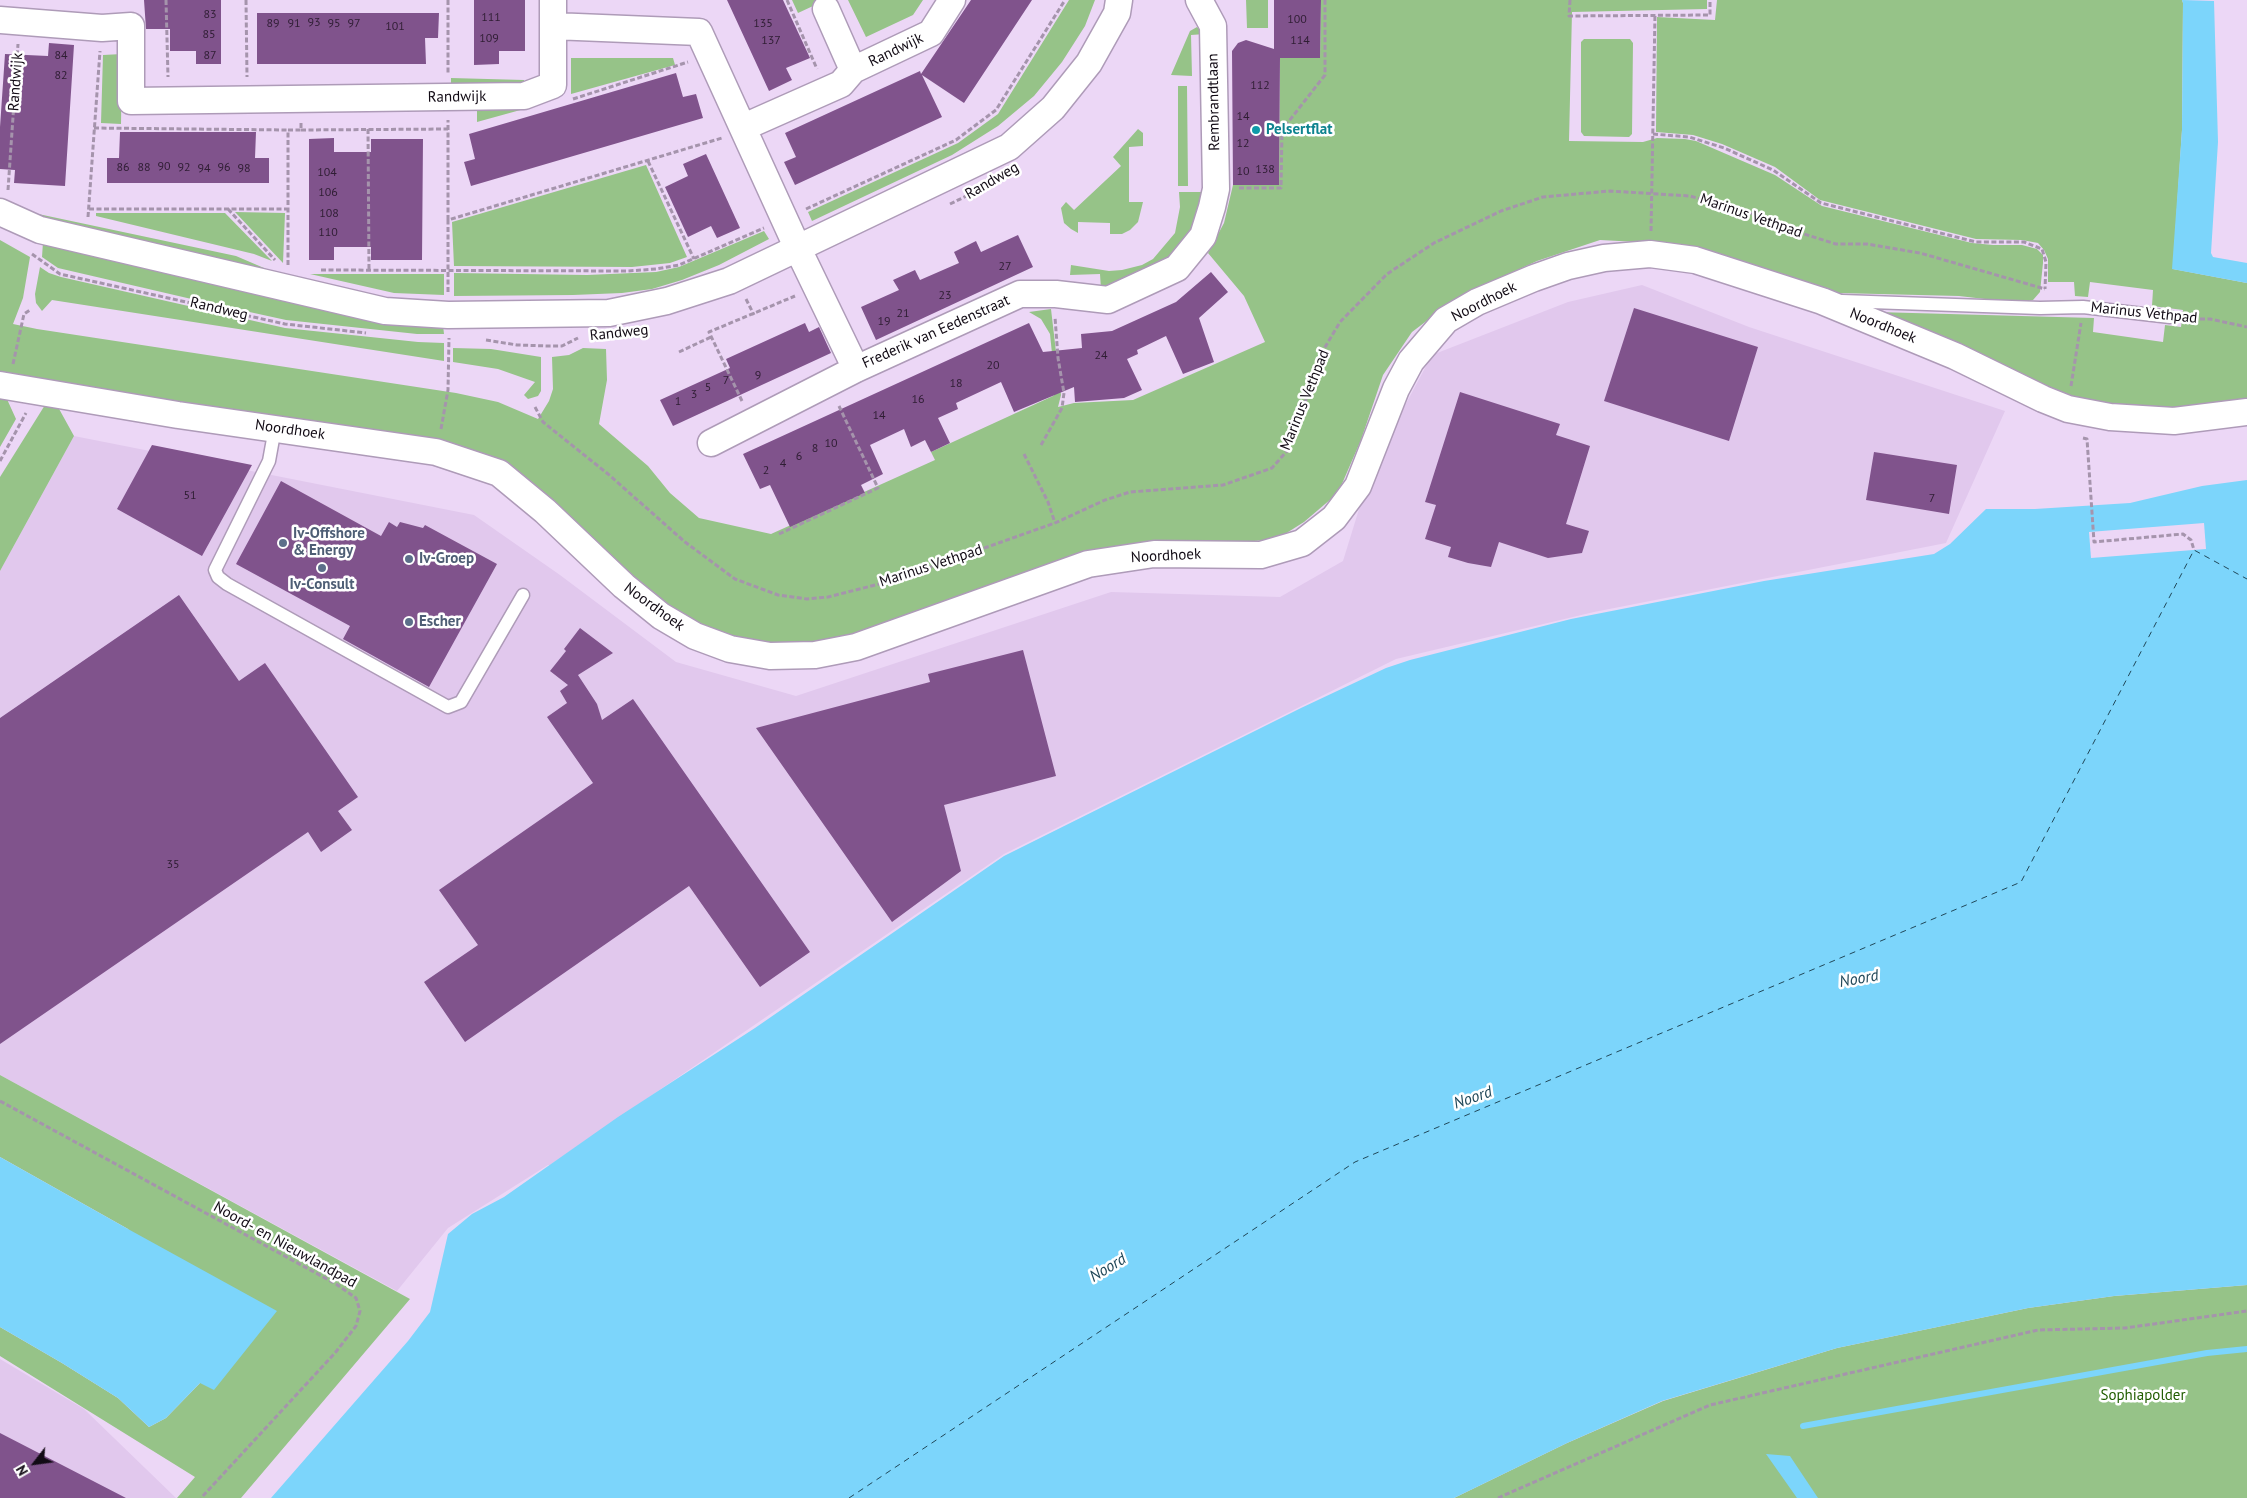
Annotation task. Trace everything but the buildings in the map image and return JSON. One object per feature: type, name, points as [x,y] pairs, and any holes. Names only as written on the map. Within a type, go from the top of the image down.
[{"type":"street","points":[[553,85],[554,0]]},
{"type":"street","name":"Randwijk","points":[[744,127],[841,84],[852,70],[930,33],[952,0]]},
{"type":"street","name":"Randweg","points":[[4,203],[40,230],[385,312],[448,332],[609,313],[667,301],[720,284],[798,249],[1009,146],[1053,108],[1089,63],[1116,13],[1119,0]]},
{"type":"street","name":"Rembrandtlaan","points":[[1200,0],[1213,26],[1214,198]]},
{"type":"street","name":"Randwijk","points":[[826,9],[852,70]]},
{"type":"street","name":"Randwijk","points":[[10,21],[102,28],[131,26],[131,101],[524,96],[553,85]]},
{"type":"street","points":[[554,26],[699,32],[744,127],[798,249]]},
{"type":"street","name":"Frederik van Eedenstraat","points":[[711,443],[856,369],[1020,294],[1056,294],[1108,300],[1177,268],[1203,236],[1214,198]]},
{"type":"street","name":"Frederik van Eedenstraat","points":[[798,249],[856,369]]},
{"type":"street","name":"Noordhoek","points":[[4,386],[178,415],[436,452],[499,474],[545,511],[624,586],[661,616],[695,636],[730,649],[770,656],[815,655],[856,647],[1088,564],[1154,554],[1261,555],[1302,543],[1334,518],[1358,486],[1396,389],[1411,361],[1446,320],[1477,302],[1534,278],[1568,266],[1604,258],[1650,254],[1695,260],[1822,301],[1956,356],[2042,399],[2068,408],[2110,417],[2174,421],[2247,412]]},
{"type":"lane","name":"Marinus Vethpad","points":[[1822,301],[2040,308],[2084,307],[2170,317]]},
{"type":"lane","points":[[275,428],[269,461],[215,570],[218,577],[227,584],[448,707],[461,702],[522,595]]},
{"type":"path","points":[[166,0],[169,100]]},
{"type":"path","points":[[246,0],[248,99]]},
{"type":"path","points":[[787,0],[827,90]]},
{"type":"path","points":[[320,270],[628,272],[679,265],[956,140],[996,110],[1065,0]]},
{"type":"path","points":[[1214,198],[1281,188],[1282,130],[1325,75],[1325,0]]},
{"type":"path","points":[[1570,0],[1569,16],[1710,15],[1710,1]]},
{"type":"path","points":[[1651,237],[1655,14]]},
{"type":"path","name":"Randwijk","points":[[4,203],[10,21]]},
{"type":"path","points":[[87,220],[102,28]]},
{"type":"path","points":[[553,85],[568,100],[710,55]]},
{"type":"path","points":[[301,98],[301,130]]},
{"type":"path","points":[[436,452],[448,390],[448,220],[717,141],[744,127]]},
{"type":"path","points":[[94,128],[448,129]]},
{"type":"path","points":[[368,129],[369,270]]},
{"type":"path","points":[[288,130],[288,273]]},
{"type":"path","name":"Marinus Vethpad","points":[[534,407],[543,422],[608,474],[685,542],[735,579],[778,595],[807,599],[828,597],[891,581],[1055,523],[1105,500],[1130,492],[1223,486],[1272,468],[1287,451],[1300,420],[1318,359],[1340,322],[1387,274],[1434,243],[1501,211],[1543,197],[1610,191],[1690,196],[1761,216],[1804,234],[1836,244],[1866,244],[1920,253],[2045,289],[2046,262],[2042,249],[2024,242],[1976,242],[1821,203],[1773,170],[1724,148],[1689,137],[1654,134]]},
{"type":"path","points":[[648,161],[694,259]]},
{"type":"path","name":"Randweg","points":[[944,207],[995,181]]},
{"type":"path","points":[[89,209],[288,209]]},
{"type":"path","points":[[228,209],[281,266]]},
{"type":"path","name":"Randweg","points":[[26,247],[38,259],[60,274],[286,324],[371,333]]},
{"type":"path","points":[[737,302],[754,294]]},
{"type":"path","points":[[1041,445],[1062,408],[1064,392],[1058,358],[1055,313],[1056,294]]},
{"type":"path","points":[[752,422],[709,332],[795,296]]},
{"type":"path","points":[[745,298],[754,314]]},
{"type":"path","points":[[2073,377],[2084,307]]},
{"type":"path","points":[[4,386],[24,314],[30,310]]},
{"type":"path","name":"Marinus Vethpad","points":[[2170,317],[2186,320],[2210,319],[2247,326]]},
{"type":"path","name":"Randweg","points":[[484,340],[517,345],[562,346],[580,337]]},
{"type":"path","points":[[679,352],[711,337]]},
{"type":"path","points":[[779,534],[878,488],[828,383]]},
{"type":"path","points":[[0,461],[28,410],[34,392]]},
{"type":"path","points":[[2087,439],[2094,542],[2183,534],[2191,540],[2194,550]]},
{"type":"path","points":[[1024,454],[1048,502],[1055,523]]},
{"type":"path","name":"Noord- en Nieuwlandpad","points":[[0,1101],[336,1284],[356,1298],[360,1311],[356,1326],[335,1353],[202,1498]]},
{"type":"path","points":[[1498,1498],[1710,1405],[2038,1330],[2125,1328],[2247,1311]]},
{"type":"shaded area","points":[[1642,285],[1749,327],[2005,411],[1946,543],[1594,612],[1396,659],[1004,854],[550,1165],[448,1228],[397,1291],[0,1075],[0,571],[74,436],[474,515],[560,575],[676,662],[796,696],[1111,592],[1280,597],[1343,561],[1372,467],[1432,355],[1568,302]]},
{"type":"shaded area","points":[[0,1359],[84,1409],[176,1498],[0,1498]]},
{"type":"green space","points":[[792,0],[826,0],[798,13]]},
{"type":"green space","points":[[848,0],[923,0],[913,15],[866,37]]},
{"type":"green space","points":[[1069,0],[1095,0],[1085,26],[1062,62],[1034,96],[998,126],[952,155],[812,221],[808,212],[958,143],[998,114]]},
{"type":"green space","points":[[1246,0],[1268,0],[1268,28],[1247,28]]},
{"type":"green space","points":[[1321,0],[1707,0],[1707,9],[1572,12],[1569,141],[1643,142],[1657,138],[1696,141],[1775,175],[1822,206],[1972,243],[2022,245],[2037,249],[2043,255],[2040,292],[2033,300],[2019,303],[1959,296],[1838,293],[1748,268],[1638,242],[1600,240],[1537,261],[1457,298],[1412,332],[1383,375],[1361,440],[1338,493],[1304,522],[1277,539],[1142,551],[859,637],[816,645],[768,646],[693,625],[647,597],[502,465],[0,376],[0,240],[30,257],[23,298],[13,324],[37,329],[456,393],[498,402],[538,419],[549,401],[553,389],[552,357],[569,355],[583,348],[606,349],[607,380],[599,424],[648,466],[670,493],[699,518],[771,534],[935,460],[931,452],[1053,396],[1056,393],[1050,334],[1041,319],[1029,312],[1051,309],[1061,395],[1058,407],[1074,403],[1133,400],[1265,342],[1244,296],[1208,253],[1224,223],[1233,185],[1279,185],[1280,58],[1320,58]]},
{"type":"green space","points":[[1717,0],[2182,0],[2182,130],[2173,269],[2247,283],[2247,403],[2170,414],[2074,404],[1876,312],[2094,318],[2093,332],[2163,342],[2165,325],[2181,327],[2183,310],[2152,306],[2153,290],[2090,282],[2088,297],[2075,296],[2074,282],[2048,282],[2048,259],[2038,243],[2022,240],[1976,239],[1820,200],[1775,167],[1722,144],[1693,135],[1656,132],[1657,17],[1715,20]]},
{"type":"green space","points":[[1197,27],[1205,34],[1191,35],[1192,76],[1171,75],[1190,31]]},
{"type":"green space","points":[[1584,39],[1630,39],[1633,43],[1632,134],[1629,137],[1584,136],[1581,132],[1581,42]]},
{"type":"green space","points":[[122,54],[121,124],[101,123],[103,55]]},
{"type":"green space","points":[[571,58],[673,58],[675,65],[571,94]]},
{"type":"green space","points":[[451,78],[524,80],[524,90],[451,88]]},
{"type":"green space","points":[[1178,86],[1187,86],[1188,186],[1178,186]]},
{"type":"green space","points":[[477,109],[524,109],[477,122]]},
{"type":"green space","points":[[1138,129],[1143,133],[1143,146],[1129,147],[1129,202],[1143,202],[1138,222],[1130,230],[1122,234],[1110,234],[1110,223],[1078,222],[1078,233],[1071,229],[1064,223],[1061,208],[1066,202],[1074,210],[1121,166],[1113,157]]},
{"type":"green space","points":[[646,165],[687,257],[670,263],[632,267],[454,266],[452,222]]},
{"type":"green space","points":[[1179,192],[1204,192],[1197,223],[1168,261],[1101,289],[1100,274],[1070,275],[1071,265],[1109,271],[1142,265],[1153,259],[1175,233],[1180,207]]},
{"type":"green space","points":[[10,208],[236,256],[285,277],[47,223]]},
{"type":"green space","points":[[235,212],[285,213],[283,263]]},
{"type":"green space","points":[[96,213],[225,213],[272,261],[254,254],[96,216]]},
{"type":"green space","points":[[764,231],[769,239],[719,265],[682,280],[652,289],[622,293],[573,295],[454,296],[454,273],[587,275],[656,272],[679,267]]},
{"type":"green space","points":[[43,242],[443,325],[444,334],[417,334],[286,320],[213,304],[58,268],[42,257]]},
{"type":"green space","points":[[40,267],[49,273],[61,277],[285,328],[444,343],[444,361],[52,300],[42,311],[36,303],[35,294]]},
{"type":"green space","points":[[310,274],[444,274],[444,295],[394,293]]},
{"type":"green space","points":[[453,348],[491,349],[541,357],[541,391],[538,396],[528,399],[524,395],[535,382],[498,369],[453,362]]},
{"type":"green space","points":[[0,396],[6,397],[16,419],[0,447]]},
{"type":"green space","points":[[45,405],[58,407],[74,436],[0,571],[0,477]]},
{"type":"green space","points":[[0,1075],[410,1299],[241,1498],[177,1498],[195,1477],[0,1356],[0,1327],[118,1398],[149,1427],[166,1418],[200,1383],[128,1229],[0,1157]]},
{"type":"green space","name":"Sophiapolder","points":[[2247,1285],[2247,1498],[1454,1498],[1567,1443],[1663,1401],[1837,1348],[2028,1308],[2114,1296]]},
{"type":"water","points":[[2182,0],[2214,1],[2218,142],[2211,253],[2213,257],[2247,263],[2247,283],[2172,269],[2182,130]]},
{"type":"water","name":"Noord","points":[[2247,480],[2247,1285],[2114,1296],[2028,1308],[1837,1348],[1662,1401],[1567,1443],[1454,1498],[271,1498],[408,1341],[430,1312],[448,1234],[472,1214],[504,1197],[618,1117],[755,1028],[1004,856],[1301,708],[1386,668],[1410,660],[1571,619],[1764,581],[1934,554],[1950,544],[1986,509],[2035,509],[2130,503],[2202,486]]},
{"type":"water","points":[[0,1157],[277,1311],[214,1390],[200,1383],[166,1418],[149,1427],[118,1398],[0,1327]]},
{"type":"water","points":[[1766,1454],[1790,1456],[1818,1498],[1797,1498]]},
{"type":"pier","points":[[2204,523],[2206,549],[2091,558],[2089,532]]},
{"type":"waterway","points":[[1803,1426],[2207,1353],[2247,1349]]},
{"type":"ferry route","points":[[849,1498],[1355,1162],[2021,882],[2194,550],[2247,579]]},
{"type":"place","name":"Pelsertflat","points":[[1256,130]]},
{"type":"place","name":"Iv-Offshore & Energy","points":[[283,543]]},
{"type":"place","name":"Iv-Groep","points":[[409,559]]},
{"type":"place","name":"Iv-Consult","points":[[322,568]]},
{"type":"place","name":"Escher","points":[[409,622]]}]
